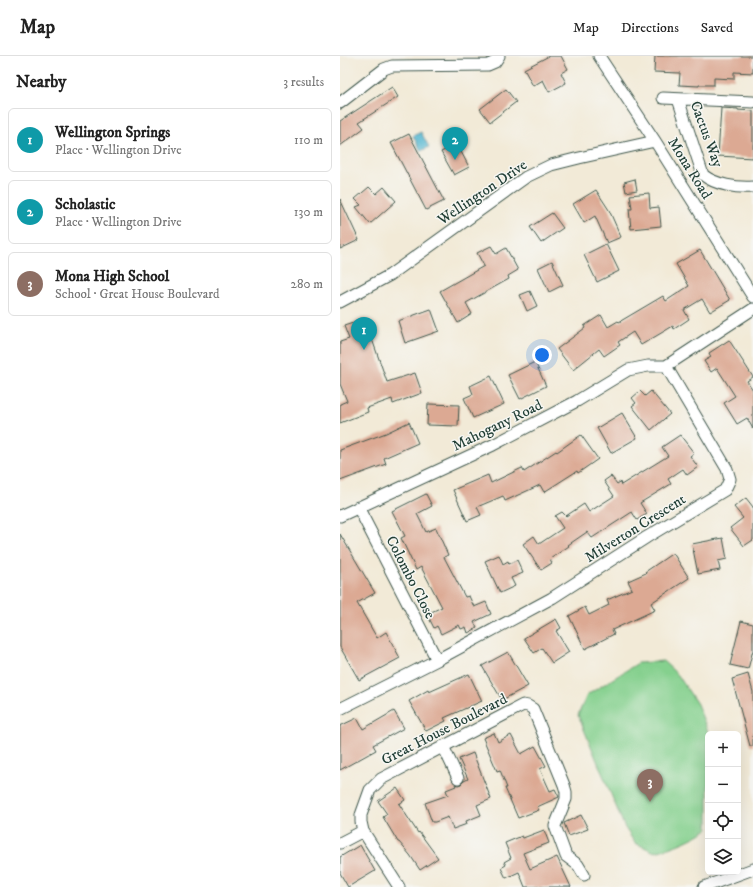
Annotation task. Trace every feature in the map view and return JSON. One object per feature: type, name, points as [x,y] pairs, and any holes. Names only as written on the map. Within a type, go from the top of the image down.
[{"type":"street","points":[[340,103],[384,69],[392,66],[488,65],[495,62],[499,56]]},
{"type":"street","name":"Mona Road","points":[[599,56],[655,141],[753,297]]},
{"type":"street","points":[[663,98],[753,102]]},
{"type":"street","name":"Cactus Way","points":[[678,99],[702,175],[710,180],[730,185],[745,187],[753,186]]},
{"type":"street","name":"Wellington Drive","points":[[340,302],[390,275],[526,177],[558,164],[655,141]]},
{"type":"street","points":[[666,366],[753,309]]},
{"type":"street","name":"Mahogany Road","points":[[340,516],[493,445],[577,401],[628,370],[648,366],[666,366]]},
{"type":"street","name":"Milverton Crescent","points":[[340,709],[437,660],[552,598],[725,490],[730,479],[727,469],[666,366]]},
{"type":"street","name":"Colombo Close","points":[[358,507],[437,660]]},
{"type":"street","name":"Great House Boulevard","points":[[363,831],[361,815],[370,790],[380,779],[523,705],[533,709],[564,785],[566,799],[555,826],[566,856],[578,865],[584,875]]},
{"type":"street","points":[[443,746],[458,778]]},
{"type":"street","points":[[340,843],[363,831],[399,887]]},
{"type":"street","points":[[704,887],[753,869]]},
{"type":"green space","points":[[663,661],[678,675],[697,704],[708,731],[705,731],[705,831],[682,843],[655,852],[635,843],[625,828],[578,715],[587,695],[638,663]]},
{"type":"water","points":[[421,132],[429,147],[421,151],[413,136]]},
{"type":"building","points":[[549,56],[561,56],[568,69],[561,73],[566,83],[549,92],[543,80],[533,86],[524,69]]},
{"type":"building","points":[[655,56],[753,56],[753,73],[734,72],[734,79],[714,78],[714,85],[679,85],[680,73],[654,72]]},
{"type":"building","points":[[392,87],[398,97],[359,122],[364,128],[340,146],[340,121]]},
{"type":"building","points":[[506,89],[516,102],[490,122],[480,109]]},
{"type":"building","points":[[721,108],[753,111],[753,158],[718,156]]},
{"type":"building","points":[[409,134],[444,201],[426,210],[391,143]]},
{"type":"building","points":[[457,144],[469,167],[454,175],[441,152]]},
{"type":"building","points":[[635,179],[637,190],[626,192],[624,182]]},
{"type":"building","points":[[369,187],[376,194],[384,187],[396,201],[370,224],[356,207],[361,205],[355,199]]},
{"type":"building","points":[[596,190],[609,210],[621,237],[607,243],[595,216],[584,223],[573,204]]},
{"type":"building","points":[[649,193],[650,208],[659,207],[661,226],[631,229],[629,209],[632,209],[630,195]]},
{"type":"building","points":[[340,199],[359,240],[340,249]]},
{"type":"building","points":[[552,213],[563,228],[541,243],[530,227]]},
{"type":"building","points":[[606,244],[619,271],[597,282],[584,255]]},
{"type":"building","points":[[491,246],[496,254],[506,248],[518,270],[508,276],[509,279],[466,303],[472,314],[458,323],[440,291],[484,266],[477,253]]},
{"type":"building","points":[[700,250],[730,300],[710,312],[702,299],[684,310],[689,319],[674,329],[673,326],[641,345],[633,332],[618,342],[620,345],[604,356],[599,349],[573,370],[557,349],[585,328],[584,326],[601,315],[608,327],[663,296],[666,301],[689,286],[676,264]]},
{"type":"building","points":[[552,261],[563,285],[549,292],[538,268]]},
{"type":"building","points":[[530,291],[537,306],[527,311],[520,295]]},
{"type":"building","points":[[431,309],[439,331],[405,343],[398,321]]},
{"type":"building","points":[[365,319],[387,382],[415,373],[422,393],[393,404],[392,399],[367,408],[368,412],[340,423],[340,404],[347,401],[340,384],[340,342],[349,339],[344,326]]},
{"type":"building","points":[[729,340],[753,377],[747,381],[753,390],[753,429],[747,418],[737,424],[724,403],[735,396],[717,368],[711,372],[704,361],[711,357],[709,353]]},
{"type":"building","points":[[535,362],[546,386],[520,399],[508,375]]},
{"type":"building","points":[[491,376],[504,404],[473,418],[464,398],[473,394],[470,386]]},
{"type":"building","points":[[640,391],[645,396],[651,391],[670,414],[651,430],[632,406],[636,403],[632,398]]},
{"type":"building","points":[[428,404],[459,405],[458,426],[427,425]]},
{"type":"building","points":[[622,413],[637,438],[611,453],[597,428]]},
{"type":"building","points":[[409,422],[418,443],[384,458],[386,464],[340,481],[340,450],[386,433]]},
{"type":"building","points":[[581,435],[598,459],[578,473],[577,471],[544,492],[540,485],[505,501],[503,496],[477,507],[481,515],[467,521],[453,490],[488,475],[491,483],[522,468],[524,472]]},
{"type":"building","points":[[680,435],[694,453],[690,456],[698,467],[687,475],[683,469],[668,479],[671,484],[640,503],[647,514],[637,520],[632,512],[592,538],[587,532],[550,559],[552,563],[541,570],[523,544],[534,536],[539,544],[563,528],[555,516],[562,512],[566,516],[584,504],[589,512],[614,496],[604,481],[611,476],[617,484],[620,482],[621,485],[668,456],[662,447]]},
{"type":"building","points":[[426,494],[432,506],[417,514],[426,532],[436,528],[448,555],[444,557],[465,597],[469,596],[474,607],[486,602],[491,614],[474,622],[477,628],[468,633],[466,627],[461,629],[459,625],[441,634],[437,626],[434,628],[427,614],[442,607],[421,567],[416,570],[401,538],[405,536],[392,511]]},
{"type":"building","points":[[746,498],[753,507],[753,540],[744,546],[730,528],[743,518],[734,507]]},
{"type":"building","points":[[340,534],[375,593],[357,603],[377,638],[386,632],[400,658],[359,680],[340,647]]},
{"type":"building","points":[[723,538],[727,559],[718,561],[720,570],[698,574],[692,544]]},
{"type":"building","points":[[673,553],[689,578],[651,603],[655,610],[612,630],[614,634],[585,649],[569,616],[585,607],[589,615],[609,605],[607,600],[632,589],[628,581],[646,573],[645,572]]},
{"type":"building","points":[[499,555],[503,564],[508,561],[509,564],[517,560],[523,573],[511,578],[515,586],[500,593],[485,561]]},
{"type":"building","points":[[556,619],[561,628],[556,631],[569,652],[552,663],[542,648],[534,653],[524,638]]},
{"type":"building","points":[[741,621],[753,624],[753,650],[748,669],[730,665]]},
{"type":"building","points":[[508,652],[528,686],[502,700],[482,666]]},
{"type":"building","points":[[469,674],[482,701],[444,718],[446,721],[426,731],[409,701],[428,690],[429,692]]},
{"type":"building","points":[[748,674],[753,692],[753,746],[750,746],[732,679]]},
{"type":"building","points":[[394,711],[404,728],[373,745],[376,750],[340,770],[340,726],[357,718],[363,729]]},
{"type":"building","points":[[494,733],[498,742],[511,735],[521,754],[535,746],[546,766],[540,769],[550,791],[555,789],[559,797],[537,807],[539,810],[518,818],[505,788],[507,788],[500,770],[497,771],[483,738]]},
{"type":"building","points":[[473,753],[491,799],[477,805],[481,815],[466,821],[467,824],[453,829],[448,817],[432,822],[425,803],[448,795],[446,790],[456,786],[455,784],[461,784],[468,779],[459,759]]},
{"type":"building","points":[[397,788],[405,800],[399,804],[418,833],[419,832],[438,858],[420,870],[410,855],[398,842],[383,817],[387,814],[378,801]]},
{"type":"building","points":[[581,815],[588,829],[569,836],[564,823]]},
{"type":"building","points":[[544,830],[549,843],[523,853],[530,869],[557,857],[571,887],[525,887],[519,872],[506,878],[501,868],[506,865],[504,862],[511,858],[505,843],[522,836],[523,838]]},
{"type":"building","points":[[360,845],[375,871],[348,887],[340,873],[340,857]]},
{"type":"place","name":"Scholastic","points":[[455,160]]},
{"type":"place","name":"Wellington Springs","points":[[364,350]]},
{"type":"place","name":"Mona High School","points":[[650,802]]}]
